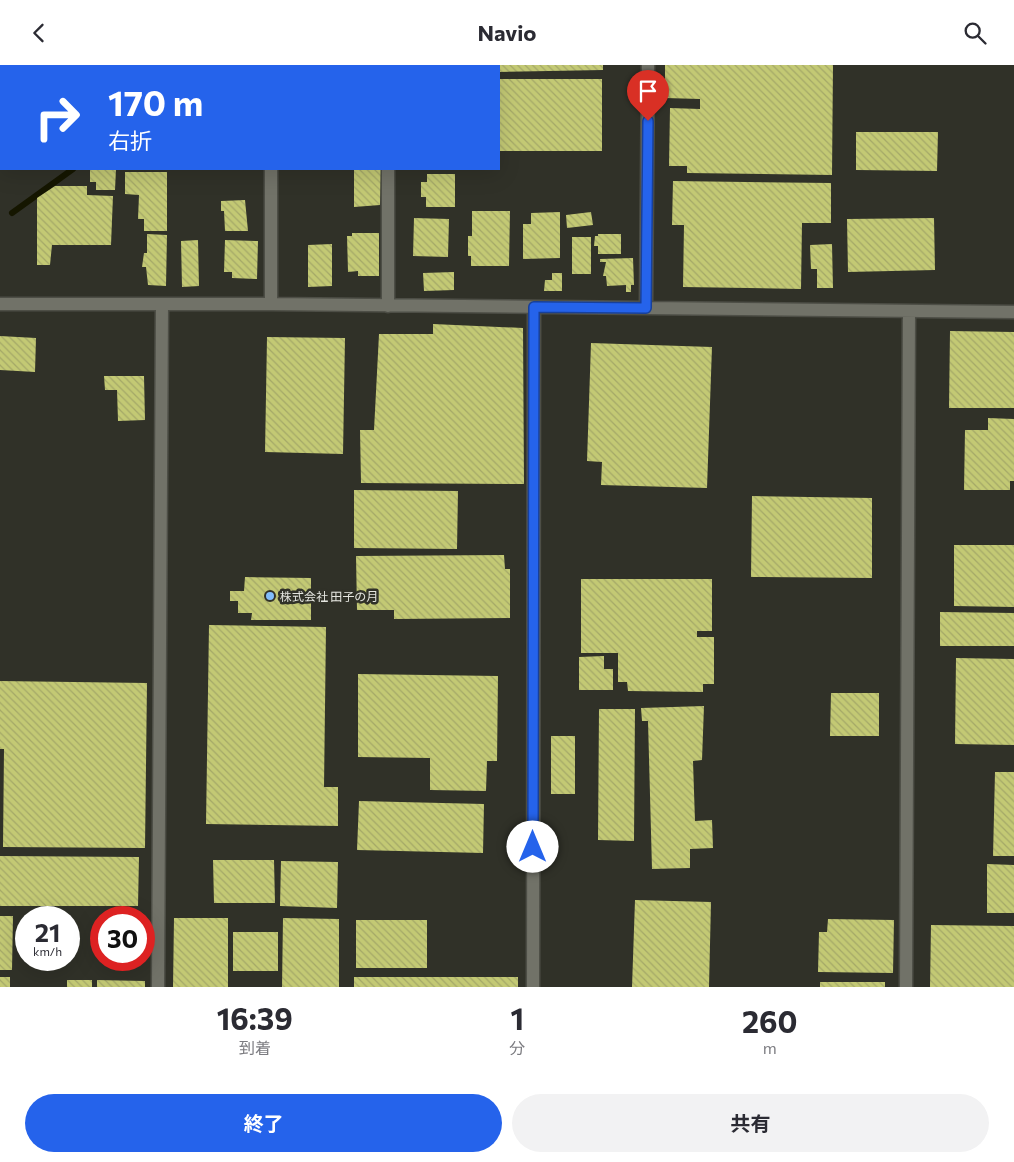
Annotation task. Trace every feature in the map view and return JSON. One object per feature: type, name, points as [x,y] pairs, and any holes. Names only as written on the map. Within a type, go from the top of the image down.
[{"type":"street","points":[[646,308],[648,65]]},
{"type":"street","points":[[271,170],[271,304]]},
{"type":"street","points":[[388,170],[388,306]]},
{"type":"street","points":[[0,304],[271,304],[1014,312]]},
{"type":"street","points":[[158,987],[162,305]]},
{"type":"street","points":[[533,987],[534,307]]},
{"type":"street","points":[[906,987],[909,311]]},
{"type":"building","points":[[500,65],[603,65],[603,70],[500,72]]},
{"type":"building","points":[[665,65],[833,65],[832,175],[687,173],[687,166],[669,166],[670,108],[700,109],[700,99],[665,98]]},
{"type":"building","points":[[500,79],[602,79],[602,151],[500,151]]},
{"type":"building","points":[[856,132],[938,132],[937,171],[856,170]]},
{"type":"building","points":[[90,170],[116,170],[115,190],[96,190],[96,182],[90,182]]},
{"type":"building","points":[[354,170],[381,170],[380,205],[354,207]]},
{"type":"building","points":[[125,172],[167,172],[167,231],[144,231],[144,219],[138,219],[139,195],[125,194]]},
{"type":"building","points":[[427,174],[455,174],[455,207],[426,207],[426,197],[421,197],[421,182],[427,182]]},
{"type":"building","points":[[673,181],[831,183],[831,223],[802,223],[801,289],[683,287],[684,225],[672,225]]},
{"type":"building","points":[[55,186],[87,186],[87,195],[113,196],[111,245],[52,245],[50,265],[37,265],[37,198]]},
{"type":"building","points":[[245,200],[248,231],[225,231],[224,211],[221,211],[221,201]]},
{"type":"building","points":[[472,211],[510,211],[509,266],[471,266],[471,256],[468,256],[468,236],[472,236]]},
{"type":"building","points":[[560,212],[560,258],[523,259],[523,224],[531,224],[531,213]]},
{"type":"building","points":[[591,212],[593,225],[567,228],[566,215]]},
{"type":"building","points":[[414,218],[449,219],[448,257],[413,256]]},
{"type":"building","points":[[934,218],[935,270],[848,272],[847,219]]},
{"type":"building","points":[[352,233],[379,233],[379,276],[358,276],[358,271],[348,272],[347,236],[352,236]]},
{"type":"building","points":[[147,234],[167,235],[166,286],[148,285],[146,267],[142,267],[144,253],[147,253]]},
{"type":"building","points":[[598,234],[621,234],[621,254],[598,254],[598,246],[594,246],[595,236],[598,236]]},
{"type":"building","points":[[572,237],[591,237],[591,274],[572,274]]},
{"type":"building","points":[[198,240],[199,286],[182,287],[181,241]]},
{"type":"building","points":[[225,240],[258,241],[257,279],[232,278],[232,272],[224,272]]},
{"type":"building","points":[[332,244],[332,286],[308,287],[308,245]]},
{"type":"building","points":[[832,244],[833,288],[817,288],[817,269],[811,269],[810,245]]},
{"type":"building","points":[[633,258],[634,285],[631,285],[631,292],[626,292],[626,285],[607,286],[606,276],[603,276],[606,262],[600,262],[600,259]]},
{"type":"building","points":[[454,272],[454,290],[424,291],[423,273]]},
{"type":"building","points":[[552,273],[562,273],[562,291],[544,291],[545,280],[552,280]]},
{"type":"building","points":[[433,324],[523,328],[524,484],[361,483],[360,430],[374,430],[379,334],[433,334]]},
{"type":"building","points":[[950,331],[1014,332],[1014,408],[949,408]]},
{"type":"building","points":[[0,336],[36,338],[35,372],[0,370]]},
{"type":"building","points":[[267,337],[345,338],[343,454],[265,452]]},
{"type":"building","points":[[591,343],[712,347],[707,488],[601,485],[602,462],[587,461]]},
{"type":"building","points":[[104,376],[144,376],[145,420],[118,421],[117,390],[105,390]]},
{"type":"building","points":[[988,418],[1014,419],[1014,481],[1010,481],[1010,490],[964,490],[965,430],[988,430]]},
{"type":"building","points":[[354,490],[458,491],[457,549],[354,548]]},
{"type":"building","points":[[752,496],[872,498],[872,578],[751,577]]},
{"type":"building","points":[[954,545],[1014,545],[1014,607],[954,606]]},
{"type":"building","points":[[504,555],[505,569],[510,569],[510,618],[394,619],[394,610],[357,610],[356,556]]},
{"type":"building","name":"株式会社 田子の月","points":[[245,577],[311,578],[311,620],[251,620],[252,613],[238,613],[238,601],[230,601],[230,591],[244,591]]},
{"type":"building","points":[[581,579],[712,579],[712,631],[697,631],[697,637],[714,637],[714,684],[703,684],[703,692],[628,691],[627,682],[618,682],[618,653],[581,653]]},
{"type":"building","points":[[940,612],[1014,613],[1014,646],[940,646]]},
{"type":"building","points":[[209,625],[326,627],[324,787],[338,787],[338,826],[206,824]]},
{"type":"building","points":[[604,656],[604,669],[613,669],[613,690],[579,690],[579,657]]},
{"type":"building","points":[[956,658],[1014,659],[1014,745],[955,744]]},
{"type":"building","points":[[358,674],[498,676],[497,761],[487,761],[486,791],[430,790],[430,758],[358,757]]},
{"type":"building","points":[[0,681],[147,683],[145,848],[3,847],[4,749],[0,749]]},
{"type":"building","points":[[831,693],[879,693],[879,736],[830,736]]},
{"type":"building","points":[[704,706],[702,760],[693,761],[695,821],[712,820],[713,848],[690,849],[690,868],[652,869],[648,721],[642,721],[641,708]]},
{"type":"building","points":[[599,709],[635,709],[634,841],[598,840]]},
{"type":"building","points":[[551,736],[575,736],[575,794],[551,794]]},
{"type":"building","points":[[995,772],[1014,772],[1014,856],[993,856]]},
{"type":"building","points":[[359,801],[484,804],[483,853],[357,850]]},
{"type":"building","points":[[0,856],[139,857],[138,906],[0,906]]},
{"type":"building","points":[[213,860],[274,860],[275,903],[214,903]]},
{"type":"building","points":[[281,861],[338,862],[337,908],[280,906]]},
{"type":"building","points":[[987,864],[1014,865],[1014,913],[987,913]]},
{"type":"building","points":[[635,900],[711,902],[709,987],[632,987]]},
{"type":"building","points":[[0,916],[13,916],[12,970],[0,970]]},
{"type":"building","points":[[174,918],[228,918],[228,987],[173,987]]},
{"type":"building","points":[[283,918],[339,919],[339,987],[282,987]]},
{"type":"building","points":[[828,919],[894,920],[893,973],[818,972],[819,932],[827,932]]},
{"type":"building","points":[[356,920],[427,920],[427,968],[356,968]]},
{"type":"building","points":[[931,925],[1014,926],[1014,987],[930,987]]},
{"type":"building","points":[[233,932],[278,932],[278,971],[233,971]]},
{"type":"building","points":[[0,977],[10,977],[10,987],[0,987]]},
{"type":"building","points":[[354,977],[518,977],[518,987],[354,987]]},
{"type":"building","points":[[67,980],[92,980],[92,987],[67,987]]},
{"type":"building","points":[[97,980],[145,981],[145,987],[97,987]]},
{"type":"building","points":[[820,982],[885,982],[885,987],[820,987]]},
{"type":"waterway","points":[[12,213],[72,170]]},
{"type":"place","name":"株式会社 田子の月","points":[[270,596]]},
{"type":"route","points":[[533,847],[534,307],[646,308],[648,121]]}]
